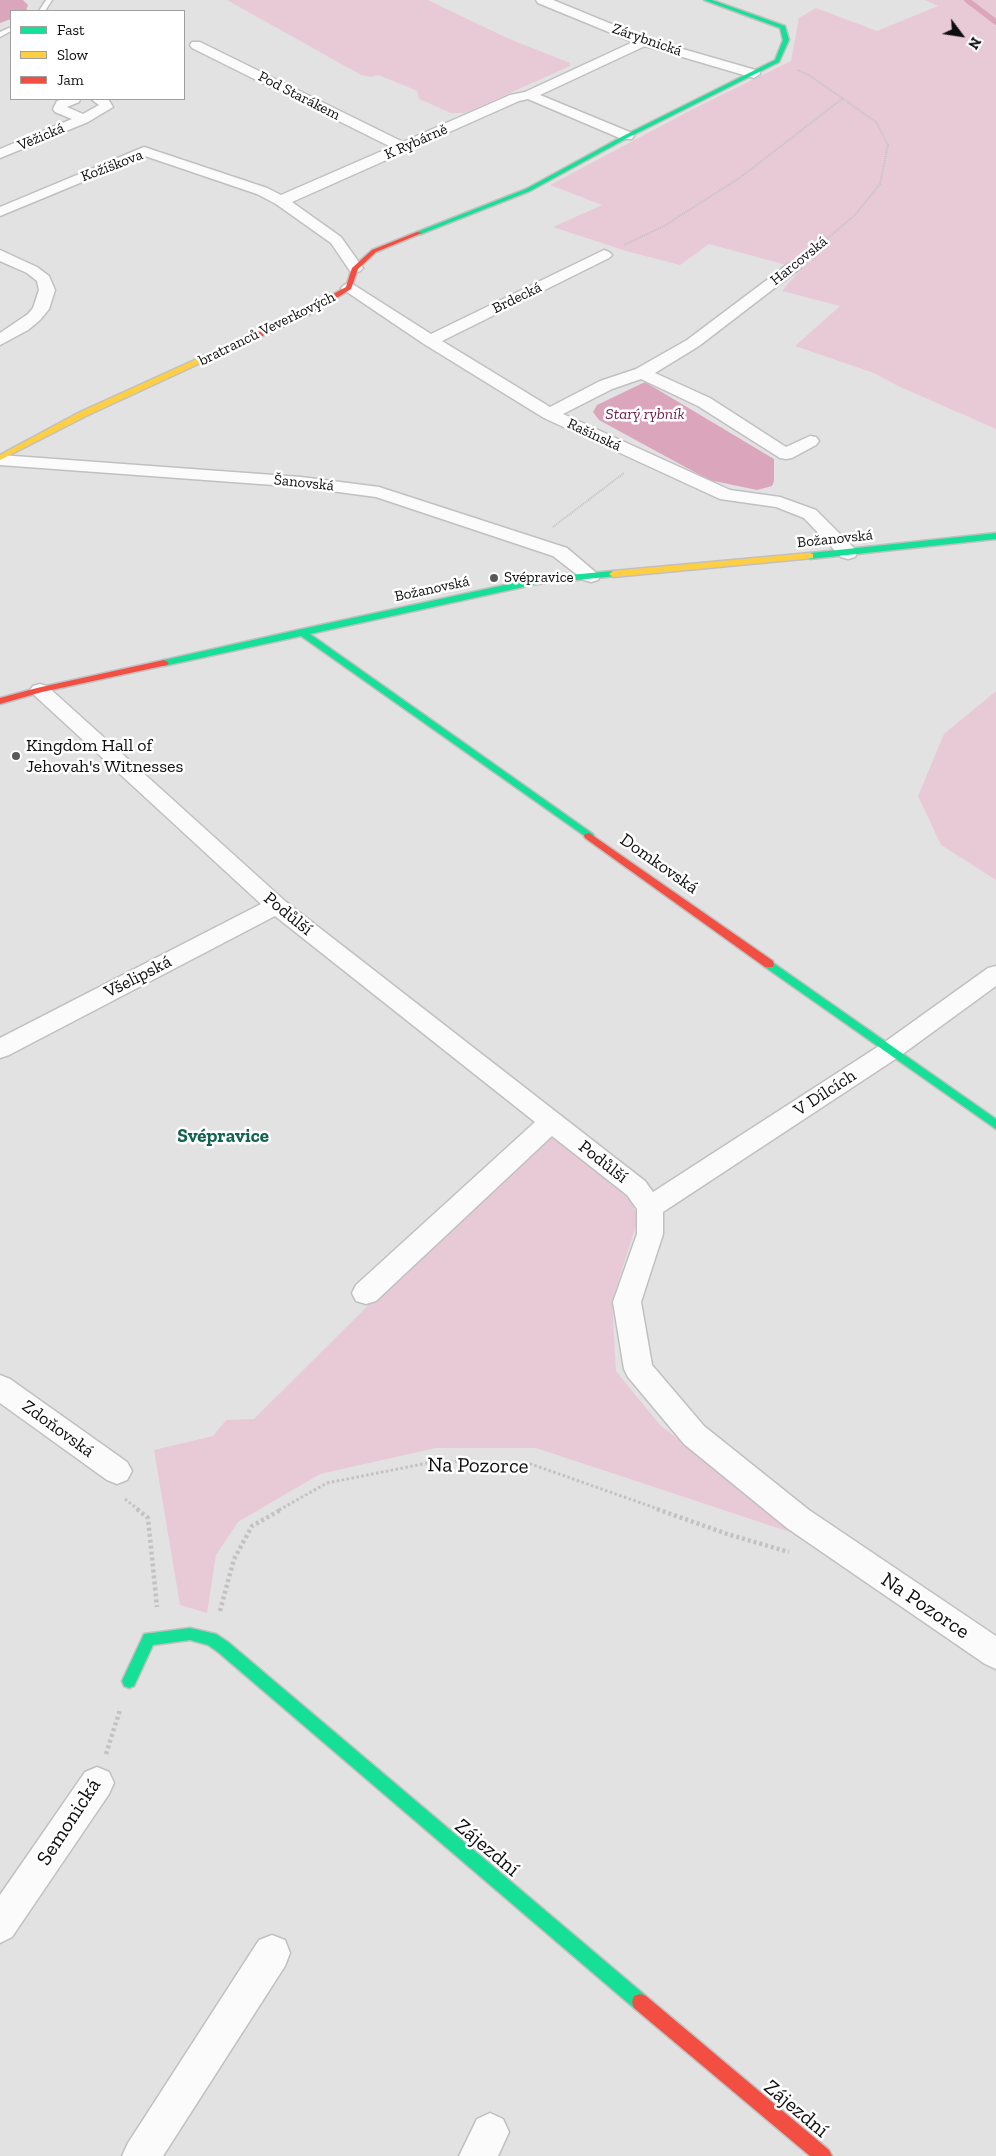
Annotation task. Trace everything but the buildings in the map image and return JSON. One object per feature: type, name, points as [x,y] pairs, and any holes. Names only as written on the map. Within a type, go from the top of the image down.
[{"type":"street","name":"Zárybnická","points":[[542,0],[644,42],[754,74]]},
{"type":"street","points":[[281,201],[336,240],[355,268],[374,251],[528,190],[627,136],[777,61],[786,40],[783,27],[707,0]]},
{"type":"street","name":"K Rybárně","points":[[281,201],[644,42]]},
{"type":"street","name":"Pod Starákem","points":[[196,45],[403,148]]},
{"type":"street","points":[[529,94],[627,136]]},
{"type":"street","name":"Věžická","points":[[72,100],[62,104],[60,109],[83,119]]},
{"type":"street","name":"Věžická","points":[[0,154],[83,119],[106,107],[104,102],[99,100]]},
{"type":"street","name":"Kožíškova","points":[[0,212],[144,151],[254,188],[281,201]]},
{"type":"street","name":"Brdecká","points":[[430,341],[604,255]]},
{"type":"street","points":[[0,340],[22,327],[34,317],[41,309],[47,290],[44,279],[32,270],[1,257]]},
{"type":"street","name":"Harcovská","points":[[550,414],[606,385],[642,373],[693,343],[793,267]]},
{"type":"street","name":"bratranců Veverkových","points":[[0,459],[83,414],[306,313],[349,288],[355,268]]},
{"type":"street","name":"Rašínská","points":[[349,288],[430,341],[550,414],[726,495],[780,502],[810,514],[848,553]]},
{"type":"street","points":[[642,373],[704,402],[786,454],[810,440]]},
{"type":"street","name":"Šanovská","points":[[0,459],[301,482],[379,492],[560,552],[591,576]]},
{"type":"street","name":"Božanovská","points":[[0,701],[40,690],[537,581],[848,553],[996,536]]},
{"type":"street","name":"Domkovská","points":[[302,632],[996,1125]]},
{"type":"street","name":"Podůlší","points":[[40,690],[277,906],[636,1188],[650,1207]]},
{"type":"street","name":"Všelipská","points":[[0,1049],[277,906]]},
{"type":"street","name":"V Dílcích","points":[[650,1207],[891,1050],[996,974]]},
{"type":"street","points":[[366,1293],[551,1122]]},
{"type":"street","name":"Na Pozorce","points":[[650,1207],[650,1234],[627,1302],[638,1369],[694,1435],[798,1518],[996,1654]]},
{"type":"street","name":"Zdoňovská","points":[[0,1387],[117,1471]]},
{"type":"street","name":"Zájezdní","points":[[149,1639],[190,1634],[210,1639],[223,1647],[694,2049],[823,2156]]},
{"type":"street","points":[[129,1681],[149,1639]]},
{"type":"street","name":"Semonická","points":[[0,1925],[97,1784]]},
{"type":"street","points":[[141,2156],[272,1953]]},
{"type":"path","name":"Harcovská","points":[[777,61],[809,75],[876,122],[888,145],[880,184],[855,215],[793,267]]},
{"type":"path","points":[[604,255],[664,226],[741,177],[843,98]]},
{"type":"path","points":[[532,542],[645,458]]},
{"type":"path","name":"Na Pozorce","points":[[210,1639],[217,1623],[234,1559],[252,1526],[327,1483],[438,1461],[528,1464],[727,1534],[793,1553]]},
{"type":"path","points":[[137,1509],[148,1518],[158,1602],[149,1639]]},
{"type":"path","name":"Semonická","points":[[97,1784],[129,1681]]},
{"type":"shaded area","points":[[227,0],[428,0],[507,38],[570,63],[570,66],[470,111],[451,113],[419,99],[417,91],[403,85],[378,75],[371,77],[361,75]]},
{"type":"shaded area","points":[[925,0],[996,0],[996,429],[898,386],[874,373],[795,346],[840,306],[782,291],[801,269],[709,244],[680,265],[626,251],[553,227],[602,205],[550,185],[693,109],[791,61],[799,18],[816,8],[877,31],[938,6]]},
{"type":"shaded area","points":[[996,691],[996,880],[941,845],[918,796],[944,734]]},
{"type":"shaded area","points":[[550,1135],[628,1193],[638,1219],[612,1301],[616,1371],[660,1425],[808,1538],[536,1448],[436,1448],[320,1474],[238,1522],[216,1555],[207,1613],[180,1605],[154,1450],[213,1436],[226,1420],[254,1419],[484,1190]]},
{"type":"water","points":[[0,0],[23,0],[28,5],[26,10],[10,10],[10,19],[0,23]]},
{"type":"water","name":"Starý rybník","points":[[645,382],[774,459],[774,481],[772,486],[757,490],[709,480],[599,420],[593,412],[597,405]]},
{"type":"waterway","points":[[967,0],[996,22]]},
{"type":"traffic: fast","points":[[419,233],[528,190],[627,136],[777,61],[786,40],[783,27],[707,0]]},
{"type":"traffic: fast","points":[[810,556],[996,536]]},
{"type":"traffic: fast","points":[[164,663],[537,581],[613,574]]},
{"type":"traffic: fast","points":[[302,632],[589,836]]},
{"type":"traffic: fast","points":[[769,964],[996,1125]]},
{"type":"traffic: fast","points":[[129,1681],[149,1639],[190,1634],[211,1639],[223,1647],[640,2002]]},
{"type":"traffic: slow","points":[[0,458],[83,414],[257,335]]},
{"type":"traffic: slow","points":[[613,574],[810,556]]},
{"type":"traffic: jam","points":[[257,335],[306,313],[349,288],[355,268],[374,251],[419,233]]},
{"type":"traffic: jam","points":[[0,701],[40,690],[164,663]]},
{"type":"traffic: jam","points":[[589,836],[769,964]]},
{"type":"traffic: jam","points":[[640,2002],[823,2156]]},
{"type":"place","name":"Svépravice","points":[[494,578]]},
{"type":"place","name":"Kingdom Hall of Jehovah's Witnesses","points":[[16,756]]},
{"type":"district","name":"Svépravice","points":[[223,1137]]}]
